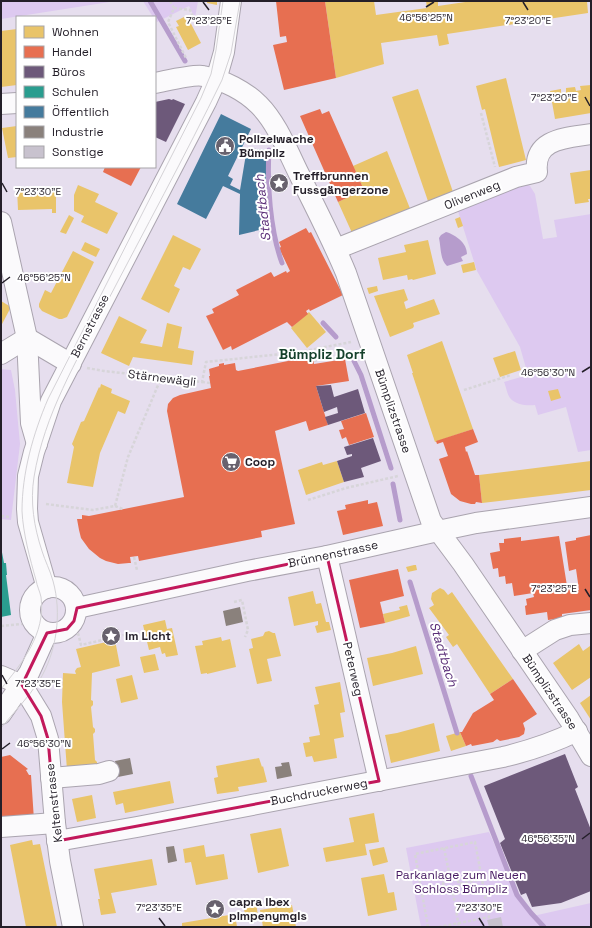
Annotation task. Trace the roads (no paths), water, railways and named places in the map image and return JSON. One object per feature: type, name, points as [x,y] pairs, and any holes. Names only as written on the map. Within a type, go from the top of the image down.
[{"type":"street","name":"Bernstrasse","points":[[47,588],[28,522],[27,509],[28,476],[36,444],[51,401],[76,365],[216,80],[224,52],[231,1]]},
{"type":"street","name":"Bümplizstrasse","points":[[156,83],[202,75],[240,90],[249,96],[267,114],[292,159],[336,249],[346,273],[431,521],[463,564],[576,731],[591,756]]},
{"type":"street","points":[[1,104],[16,103]]},
{"type":"street","name":"Olivenweg","points":[[336,249],[516,177],[537,172],[539,155],[543,148],[550,143],[561,138],[591,134]]},
{"type":"street","points":[[1,222],[27,338],[31,423],[36,444]]},
{"type":"street","points":[[27,338],[76,365]]},
{"type":"street","points":[[1,354],[27,338]]},
{"type":"street","name":"Brünnenstrasse","points":[[76,608],[247,571],[327,556],[476,523],[591,507]]},
{"type":"street","name":"Peterweg","points":[[327,556],[379,781]]},
{"type":"street","points":[[58,587],[65,590],[73,598],[76,608],[76,617],[74,621],[67,629],[56,633],[47,633],[39,629],[33,622],[30,609],[34,597],[39,592],[47,588],[58,587]]},
{"type":"street","points":[[522,651],[555,630],[570,625],[591,623]]},
{"type":"street","points":[[1,714],[22,685],[34,664],[47,633]]},
{"type":"street","points":[[1,676],[22,685]]},
{"type":"street","name":"Keltenstrasse","points":[[22,685],[41,716],[48,739],[56,832],[60,862],[73,927]]},
{"type":"street","name":"Buchdruckerweg","points":[[1,827],[56,832],[379,781],[520,753],[557,740],[576,731]]},
{"type":"street","points":[[51,778],[99,774],[109,771]]},
{"type":"waterway","name":"Stadtbach","points":[[150,1],[185,61]]},
{"type":"waterway","name":"Stadtbach","points":[[269,150],[268,177],[270,207],[282,263]]},
{"type":"waterway","name":"Stadtbach","points":[[323,323],[336,337]]},
{"type":"waterway","name":"Stadtbach","points":[[351,355],[361,375],[391,468]]},
{"type":"waterway","name":"Stadtbach","points":[[393,484],[400,520]]},
{"type":"waterway","name":"Stadtbach","points":[[410,582],[457,733]]},
{"type":"waterway","name":"Stadtbach","points":[[471,776],[517,895],[544,927]]},
{"type":"tram line","points":[[1,689],[17,669],[31,647],[40,623],[42,611],[41,597],[27,546],[22,511],[26,468],[33,440],[48,399],[201,98],[211,74],[223,1]]},
{"type":"tram line","points":[[1,728],[26,699],[39,681],[50,658],[56,632],[56,593],[52,577],[39,542],[35,524],[32,496],[34,477],[45,432],[53,410],[73,367],[222,80],[231,53],[240,1]]},
{"type":"place","name":"Polizeiwache Bümpliz","points":[[225,146]]},
{"type":"place","name":"Treffbrunnen Fussgängerzone","points":[[279,183]]},
{"type":"place","name":"Coop","points":[[231,462]]},
{"type":"place","name":"Im Licht","points":[[111,636]]},
{"type":"place","name":"capra ibex pimpenymgis","points":[[215,909]]},
{"type":"district","name":"Bümpliz Dorf","points":[[322,354]]},
{"type":"park label","name":"Parkanlage zum Neuen Schloss Bümpliz","points":[[461,882]]}]
